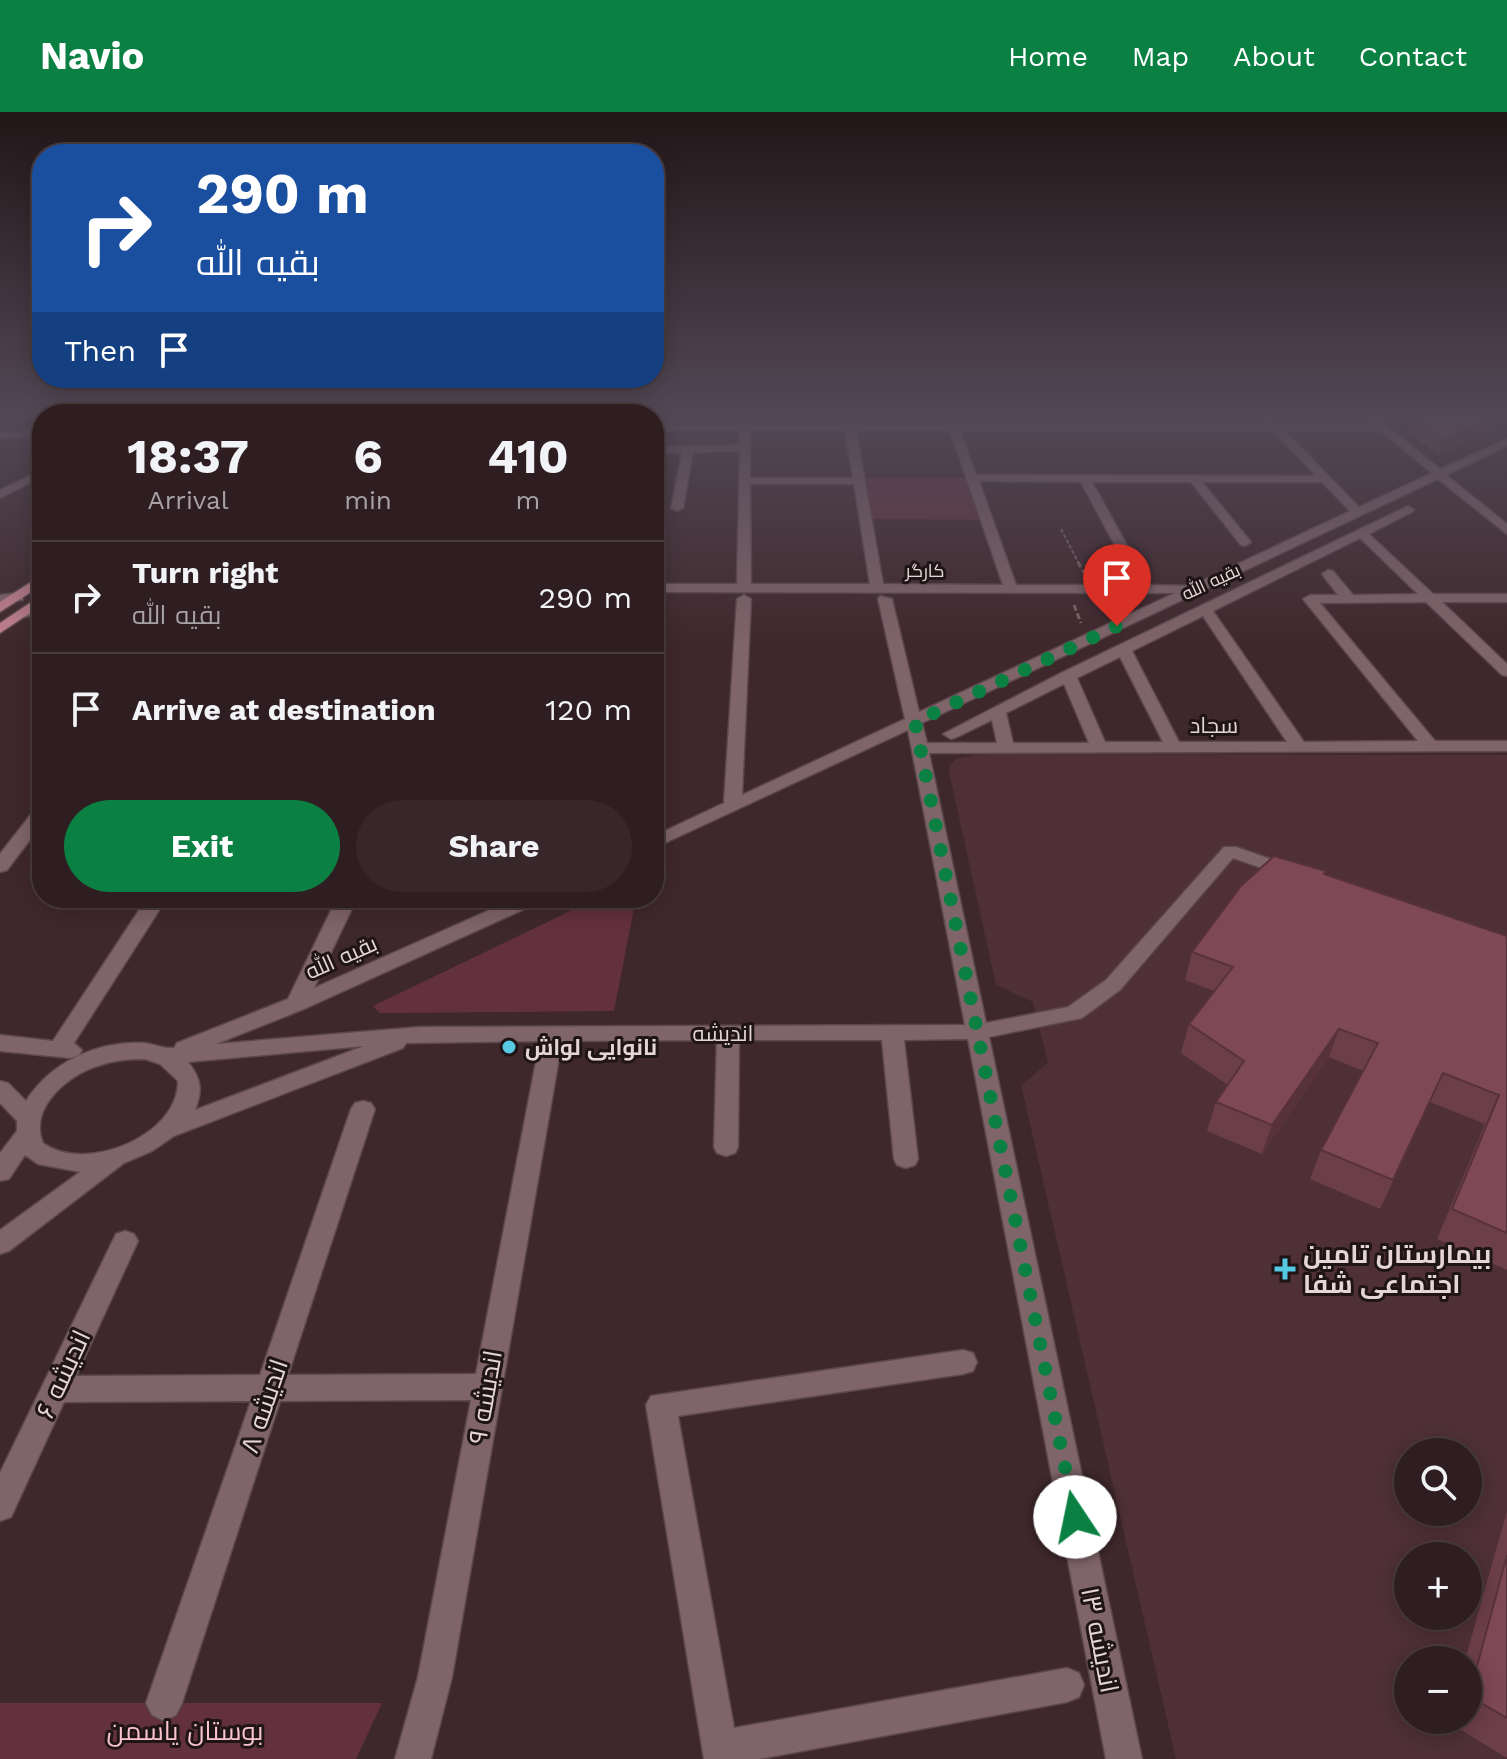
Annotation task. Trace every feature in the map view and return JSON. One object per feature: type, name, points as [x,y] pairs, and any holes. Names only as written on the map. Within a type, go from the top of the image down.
[{"type":"main road","points":[[0,608],[32,586]]},
{"type":"main road","points":[[0,629],[32,606]]},
{"type":"street","points":[[677,508],[680,490]]},
{"type":"street","points":[[733,807],[744,594],[745,490]]},
{"type":"street","name":"اندیشه ۱۳","points":[[861,490],[881,594],[915,722],[1124,1759]]},
{"type":"street","points":[[976,490],[1011,589]]},
{"type":"street","points":[[1091,490],[1145,589]]},
{"type":"street","points":[[1203,490],[1245,542]]},
{"type":"street","points":[[1336,490],[1357,512]]},
{"type":"street","name":"بقیه الله","points":[[664,838],[1357,512],[1416,490]]},
{"type":"street","points":[[1458,490],[1507,530]]},
{"type":"street","name":"بقیه الله","points":[[951,734],[1408,510]]},
{"type":"street","points":[[1361,533],[1507,672]]},
{"type":"street","points":[[1328,574],[1349,599]]},
{"type":"street","name":"کارگر","points":[[664,589],[744,594]]},
{"type":"street","name":"کارگر","points":[[881,594],[1011,589],[1196,589]]},
{"type":"street","name":"کارگر","points":[[664,598],[744,594],[881,594],[1173,600]]},
{"type":"street","points":[[0,599],[18,597]]},
{"type":"street","points":[[1431,747],[1310,599],[1507,598]]},
{"type":"street","points":[[1205,609],[1299,747]]},
{"type":"street","points":[[21,614],[32,611]]},
{"type":"street","points":[[1124,650],[1173,747]]},
{"type":"street","points":[[1068,675],[1099,748]]},
{"type":"street","points":[[998,710],[1006,748]]},
{"type":"street","name":"سجاد","points":[[920,748],[1507,746]]},
{"type":"street","points":[[0,866],[32,825]]},
{"type":"street","name":"اندیشه","points":[[167,1056],[420,1034],[978,1032],[1074,1013],[1113,985],[1230,851],[1305,877]]},
{"type":"street","points":[[60,1047],[150,908]]},
{"type":"street","points":[[296,1004],[342,908]]},
{"type":"street","name":"بقیه الله","points":[[167,1056],[296,1004],[511,908]]},
{"type":"street","points":[[726,1147],[728,1033]]},
{"type":"street","points":[[892,1033],[906,1159]]},
{"type":"street","name":"اندیشه","points":[[0,1089],[25,1126],[29,1147],[44,1158],[65,1163],[92,1162],[119,1156],[167,1129],[420,1034]]},
{"type":"street","name":"اندیشه ۹","points":[[413,1759],[435,1677],[552,1034]]},
{"type":"street","name":"اندیشه","points":[[0,1043],[60,1047],[97,1057]]},
{"type":"street","name":"اندیشه","points":[[25,1126],[35,1098],[51,1081],[97,1057],[146,1051],[167,1056],[182,1065],[189,1078],[190,1094],[182,1112],[167,1129]]},
{"type":"street","name":"اندیشه ۸","points":[[164,1703],[363,1109]]},
{"type":"street","points":[[0,1172],[25,1126]]},
{"type":"street","points":[[0,1244],[119,1156]]},
{"type":"street","name":"اندیشه ۶","points":[[0,1506],[125,1241]]},
{"type":"street","points":[[963,1362],[661,1405],[722,1754],[1067,1685]]},
{"type":"street","points":[[56,1389],[487,1387]]},
{"type":"path","points":[[1061,529],[1093,589]]},
{"type":"path","points":[[1072,600],[1088,640]]},
{"type":"shaded area","name":"بیمارستان تامین اجتماعی شفا","points":[[980,754],[1507,755],[1507,1759],[1176,1759],[1021,1085],[1048,1063],[1033,1002],[996,985],[949,772],[950,765],[956,759]]},
{"type":"green space","points":[[868,490],[982,490],[993,520],[872,519]]},
{"type":"green space","points":[[576,908],[634,908],[614,1011],[380,1013],[373,1006]]},
{"type":"green space","name":"بوستان یاسمن","points":[[0,1703],[382,1703],[356,1759],[0,1759]]},
{"type":"building","points":[[1274,856],[1326,871],[1324,874],[1507,936],[1507,1233],[1452,1209],[1499,1095],[1443,1073],[1393,1180],[1321,1150],[1378,1043],[1339,1029],[1272,1125],[1216,1102],[1244,1061],[1189,1024],[1233,967],[1192,952],[1241,886]]},
{"type":"building","points":[[1507,1555],[1507,1718],[1482,1704],[1482,1648]]},
{"type":"place","name":"نانوایی لواش","points":[[509,1047]]},
{"type":"place","name":"بیمارستان تامین اجتماعی شفا","points":[[1285,1269]]},
{"type":"route","points":[[1075,1517],[915,722],[1117,626]]}]
